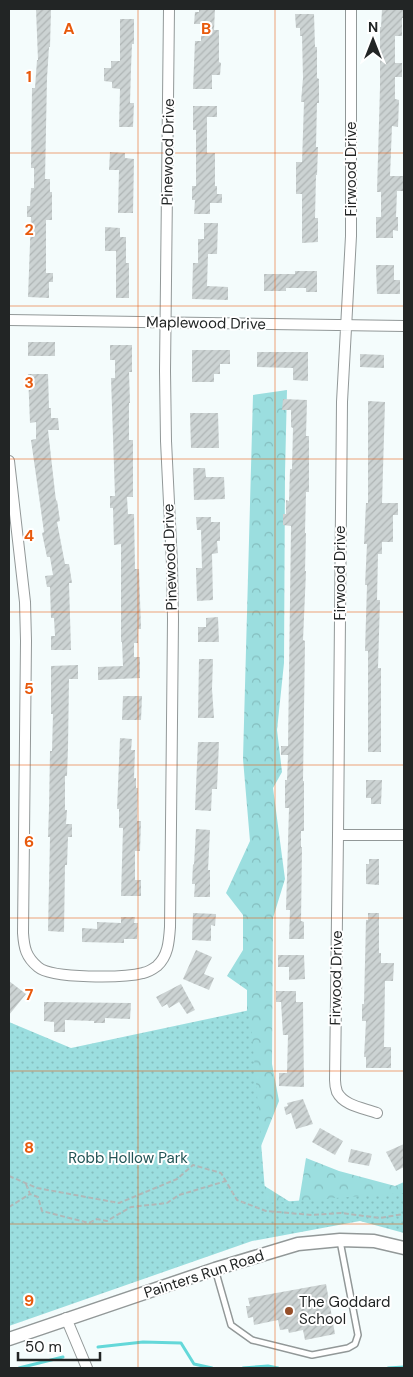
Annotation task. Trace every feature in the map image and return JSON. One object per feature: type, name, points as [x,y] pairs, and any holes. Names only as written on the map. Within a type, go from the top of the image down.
[{"type":"street","name":"Pinewood Drive","points":[[9,460],[25,602],[24,948],[29,958],[39,968],[48,973],[60,975],[132,976],[146,973],[157,966],[169,946],[172,564],[166,440],[166,323],[170,9]]},
{"type":"street","name":"Firwood Drive","points":[[351,9],[351,236],[342,402],[335,1080],[337,1091],[343,1100],[377,1113]]},
{"type":"street","name":"Maplewood Drive","points":[[9,320],[404,326]]},
{"type":"street","points":[[338,835],[404,836]]},
{"type":"street","name":"Painters Run Road","points":[[9,1339],[66,1318],[215,1269],[298,1244],[340,1240],[374,1241],[404,1248]]},
{"type":"street","points":[[66,1318],[87,1368]]},
{"type":"lane","points":[[215,1269],[231,1325],[252,1340],[312,1356],[348,1348],[355,1344],[358,1335],[340,1240]]},
{"type":"path","points":[[9,1176],[37,1188],[119,1203],[177,1179],[193,1165],[221,1172],[237,1200],[266,1211],[312,1215],[341,1213],[380,1218],[404,1214]]},
{"type":"path","points":[[26,1184],[30,1194],[38,1197],[42,1211],[89,1223],[97,1220],[107,1222],[131,1207],[167,1203],[179,1195],[226,1181]]},
{"type":"path","points":[[9,1207],[30,1194]]},
{"type":"green space","name":"Robb Hollow Park","points":[[287,390],[284,663],[277,730],[282,772],[273,788],[285,879],[273,918],[272,1064],[279,1101],[249,1176],[298,1207],[306,1158],[339,1171],[395,1186],[404,1182],[404,1221],[9,1214],[9,1042],[93,1066],[247,1021],[247,990],[227,976],[243,950],[243,915],[226,893],[250,841],[243,759],[253,395]]},
{"type":"green space","name":"Robb Hollow Park","points":[[250,1010],[266,1203],[404,1193],[404,1233],[360,1221],[252,1241],[9,1326],[9,1022],[71,1048]]},
{"type":"building","points":[[36,9],[51,9],[47,78],[45,179],[50,179],[50,192],[52,192],[52,220],[46,220],[46,273],[53,273],[53,282],[49,282],[49,298],[28,297],[31,217],[27,217],[27,206],[30,206],[31,188],[34,188],[34,168],[31,168],[32,88],[35,88],[38,60]]},
{"type":"building","points":[[199,9],[215,9],[214,30],[219,30],[220,75],[212,75],[212,89],[193,89],[195,41],[201,41],[201,24],[194,24],[195,12],[199,12]]},
{"type":"building","points":[[382,9],[404,9],[402,36],[395,36],[395,63],[402,63],[402,77],[395,77],[395,99],[399,100],[398,127],[392,126],[390,176],[404,176],[404,191],[397,191],[396,217],[398,217],[398,231],[393,230],[393,238],[376,238],[376,217],[381,217],[381,192],[377,192],[380,27]]},
{"type":"building","points":[[295,14],[314,14],[317,78],[319,79],[315,218],[318,218],[318,242],[302,243],[302,194],[296,194],[296,162],[302,162],[304,102],[301,102],[303,78],[302,36],[300,36],[300,28],[296,28]]},
{"type":"building","points":[[120,19],[134,19],[130,103],[134,103],[133,127],[119,127],[120,89],[112,88],[112,82],[104,81],[104,68],[111,68],[111,61],[120,61]]},
{"type":"building","points":[[193,106],[217,106],[217,117],[207,117],[207,153],[215,153],[215,186],[217,186],[217,194],[222,194],[222,203],[210,203],[210,214],[194,214],[195,200],[192,200],[192,186],[196,186],[196,130],[193,130]]},
{"type":"building","points":[[110,152],[125,153],[125,158],[134,159],[133,213],[118,213],[119,170],[109,170]]},
{"type":"building","points":[[204,223],[218,223],[217,254],[208,254],[207,286],[228,287],[228,300],[192,299],[193,263],[198,263],[198,239],[204,239]]},
{"type":"building","points":[[105,227],[120,228],[120,237],[126,237],[126,263],[129,263],[129,298],[116,298],[116,251],[105,251]]},
{"type":"building","points":[[376,265],[394,265],[394,280],[400,280],[400,294],[377,294]]},
{"type":"building","points":[[295,271],[317,271],[317,292],[306,292],[306,288],[286,288],[286,291],[264,291],[264,274],[295,274]]},
{"type":"building","points":[[28,342],[55,342],[55,356],[28,356]]},
{"type":"building","points":[[110,345],[132,345],[132,372],[129,372],[129,440],[133,440],[133,497],[127,497],[128,514],[134,514],[135,569],[139,569],[141,629],[138,629],[138,643],[134,643],[134,657],[140,657],[140,678],[98,680],[98,667],[123,666],[121,642],[121,544],[114,545],[113,508],[110,508],[110,496],[115,496],[111,378],[115,378],[115,360],[110,360]]},
{"type":"building","points":[[192,350],[230,350],[230,364],[220,364],[220,374],[214,374],[214,382],[192,382]]},
{"type":"building","points":[[257,352],[308,352],[308,381],[293,380],[293,368],[257,367]]},
{"type":"building","points":[[360,354],[384,355],[384,368],[360,367]]},
{"type":"building","points":[[28,374],[48,374],[51,418],[58,418],[59,430],[48,430],[60,521],[57,522],[65,564],[69,564],[72,583],[69,583],[71,650],[51,650],[51,636],[55,636],[54,618],[51,618],[50,587],[47,587],[45,576],[53,575],[50,557],[47,557],[42,533],[44,532],[31,440],[36,439],[36,422],[30,423]]},
{"type":"building","points":[[283,399],[307,400],[306,436],[309,436],[309,492],[306,492],[306,571],[303,640],[305,641],[304,831],[301,831],[301,921],[304,922],[304,939],[289,939],[290,910],[286,910],[289,808],[285,808],[285,780],[287,780],[288,755],[281,755],[281,746],[288,746],[291,526],[283,525],[283,514],[286,514],[286,500],[289,501],[293,428],[291,427],[291,410],[282,410]]},
{"type":"building","points":[[368,401],[385,402],[382,503],[398,503],[398,515],[393,515],[393,542],[382,542],[382,554],[378,554],[377,600],[380,600],[378,668],[381,668],[381,752],[368,752],[368,651],[365,651],[367,544],[364,544],[366,503],[368,503]]},
{"type":"building","points":[[190,413],[218,413],[219,448],[191,448]]},
{"type":"building","points":[[193,468],[205,468],[206,477],[224,477],[225,499],[194,500]]},
{"type":"building","points":[[196,517],[211,517],[211,522],[220,522],[220,541],[217,541],[218,553],[212,554],[213,600],[197,601],[196,568],[202,568],[201,530],[197,530]]},
{"type":"building","points":[[218,617],[219,642],[198,642],[198,627],[206,627],[206,618]]},
{"type":"building","points":[[199,659],[213,659],[212,689],[214,718],[198,718]]},
{"type":"building","points":[[78,665],[78,679],[69,679],[65,810],[67,810],[66,824],[72,824],[72,837],[68,837],[67,865],[65,865],[64,932],[48,931],[50,837],[48,837],[53,714],[51,714],[51,666]]},
{"type":"building","points":[[123,696],[142,696],[141,720],[122,720]]},
{"type":"building","points":[[120,738],[132,739],[131,750],[135,750],[134,778],[136,778],[136,788],[138,788],[137,821],[141,821],[140,851],[135,851],[135,880],[141,880],[141,896],[121,896],[123,828],[119,828],[119,809],[117,809]]},
{"type":"building","points":[[198,742],[219,742],[217,789],[212,789],[211,811],[195,810]]},
{"type":"building","points":[[366,780],[382,780],[381,804],[371,804],[371,798],[366,798]]},
{"type":"building","points":[[196,829],[210,830],[208,870],[210,870],[210,897],[194,897],[195,884],[192,884]]},
{"type":"building","points":[[369,859],[379,859],[379,885],[366,884],[366,864],[369,864]]},
{"type":"building","points":[[193,913],[216,914],[215,926],[211,925],[211,941],[192,940]]},
{"type":"building","points":[[368,913],[379,913],[379,953],[381,953],[381,963],[394,963],[393,981],[385,981],[384,1047],[391,1047],[391,1068],[366,1068],[366,1057],[364,1057],[366,1021],[362,1021],[362,1004],[364,1004],[366,920],[368,920]]},
{"type":"building","points":[[121,917],[135,917],[134,923],[138,923],[137,939],[124,939],[124,943],[82,942],[82,928],[97,929],[97,922],[121,923]]},
{"type":"building","points":[[196,950],[212,957],[204,974],[214,978],[209,990],[183,979]]},
{"type":"building","points":[[278,955],[304,955],[305,979],[289,980],[289,967],[278,967]]},
{"type":"building","points":[[9,981],[26,994],[9,1015]]},
{"type":"building","points":[[181,984],[195,1010],[187,1014],[179,1002],[169,1008],[167,1004],[162,1007],[156,997]]},
{"type":"building","points":[[276,991],[296,991],[296,1002],[303,1002],[304,1087],[279,1086],[279,1073],[287,1073],[288,1035],[283,1035],[281,1002],[276,1002]]},
{"type":"building","points":[[44,1002],[131,1003],[130,1019],[105,1018],[105,1023],[65,1020],[65,1032],[54,1032],[54,1022],[44,1021]]},
{"type":"building","points":[[303,1099],[313,1124],[296,1129],[291,1113],[286,1115],[284,1107],[288,1106],[287,1103]]},
{"type":"building","points":[[320,1128],[343,1141],[335,1155],[312,1142]]},
{"type":"building","points":[[404,1144],[404,1167],[396,1171],[386,1152]]},
{"type":"building","points":[[351,1149],[372,1154],[369,1166],[348,1162]]},
{"type":"building","name":"The Goddard School","points":[[326,1284],[335,1334],[305,1340],[303,1330],[289,1333],[288,1329],[280,1330],[278,1320],[254,1325],[253,1317],[248,1318],[246,1306],[250,1306],[248,1298]]},
{"type":"waterway","points":[[98,1347],[143,1342],[181,1343],[194,1364],[212,1368]]},
{"type":"waterway","points":[[19,1368],[63,1357]]},
{"type":"waterway","points":[[243,1368],[268,1366],[278,1368]]},
{"type":"waterway","points":[[388,1368],[404,1367]]},
{"type":"place","name":"The Goddard School","points":[[289,1311]]}]
